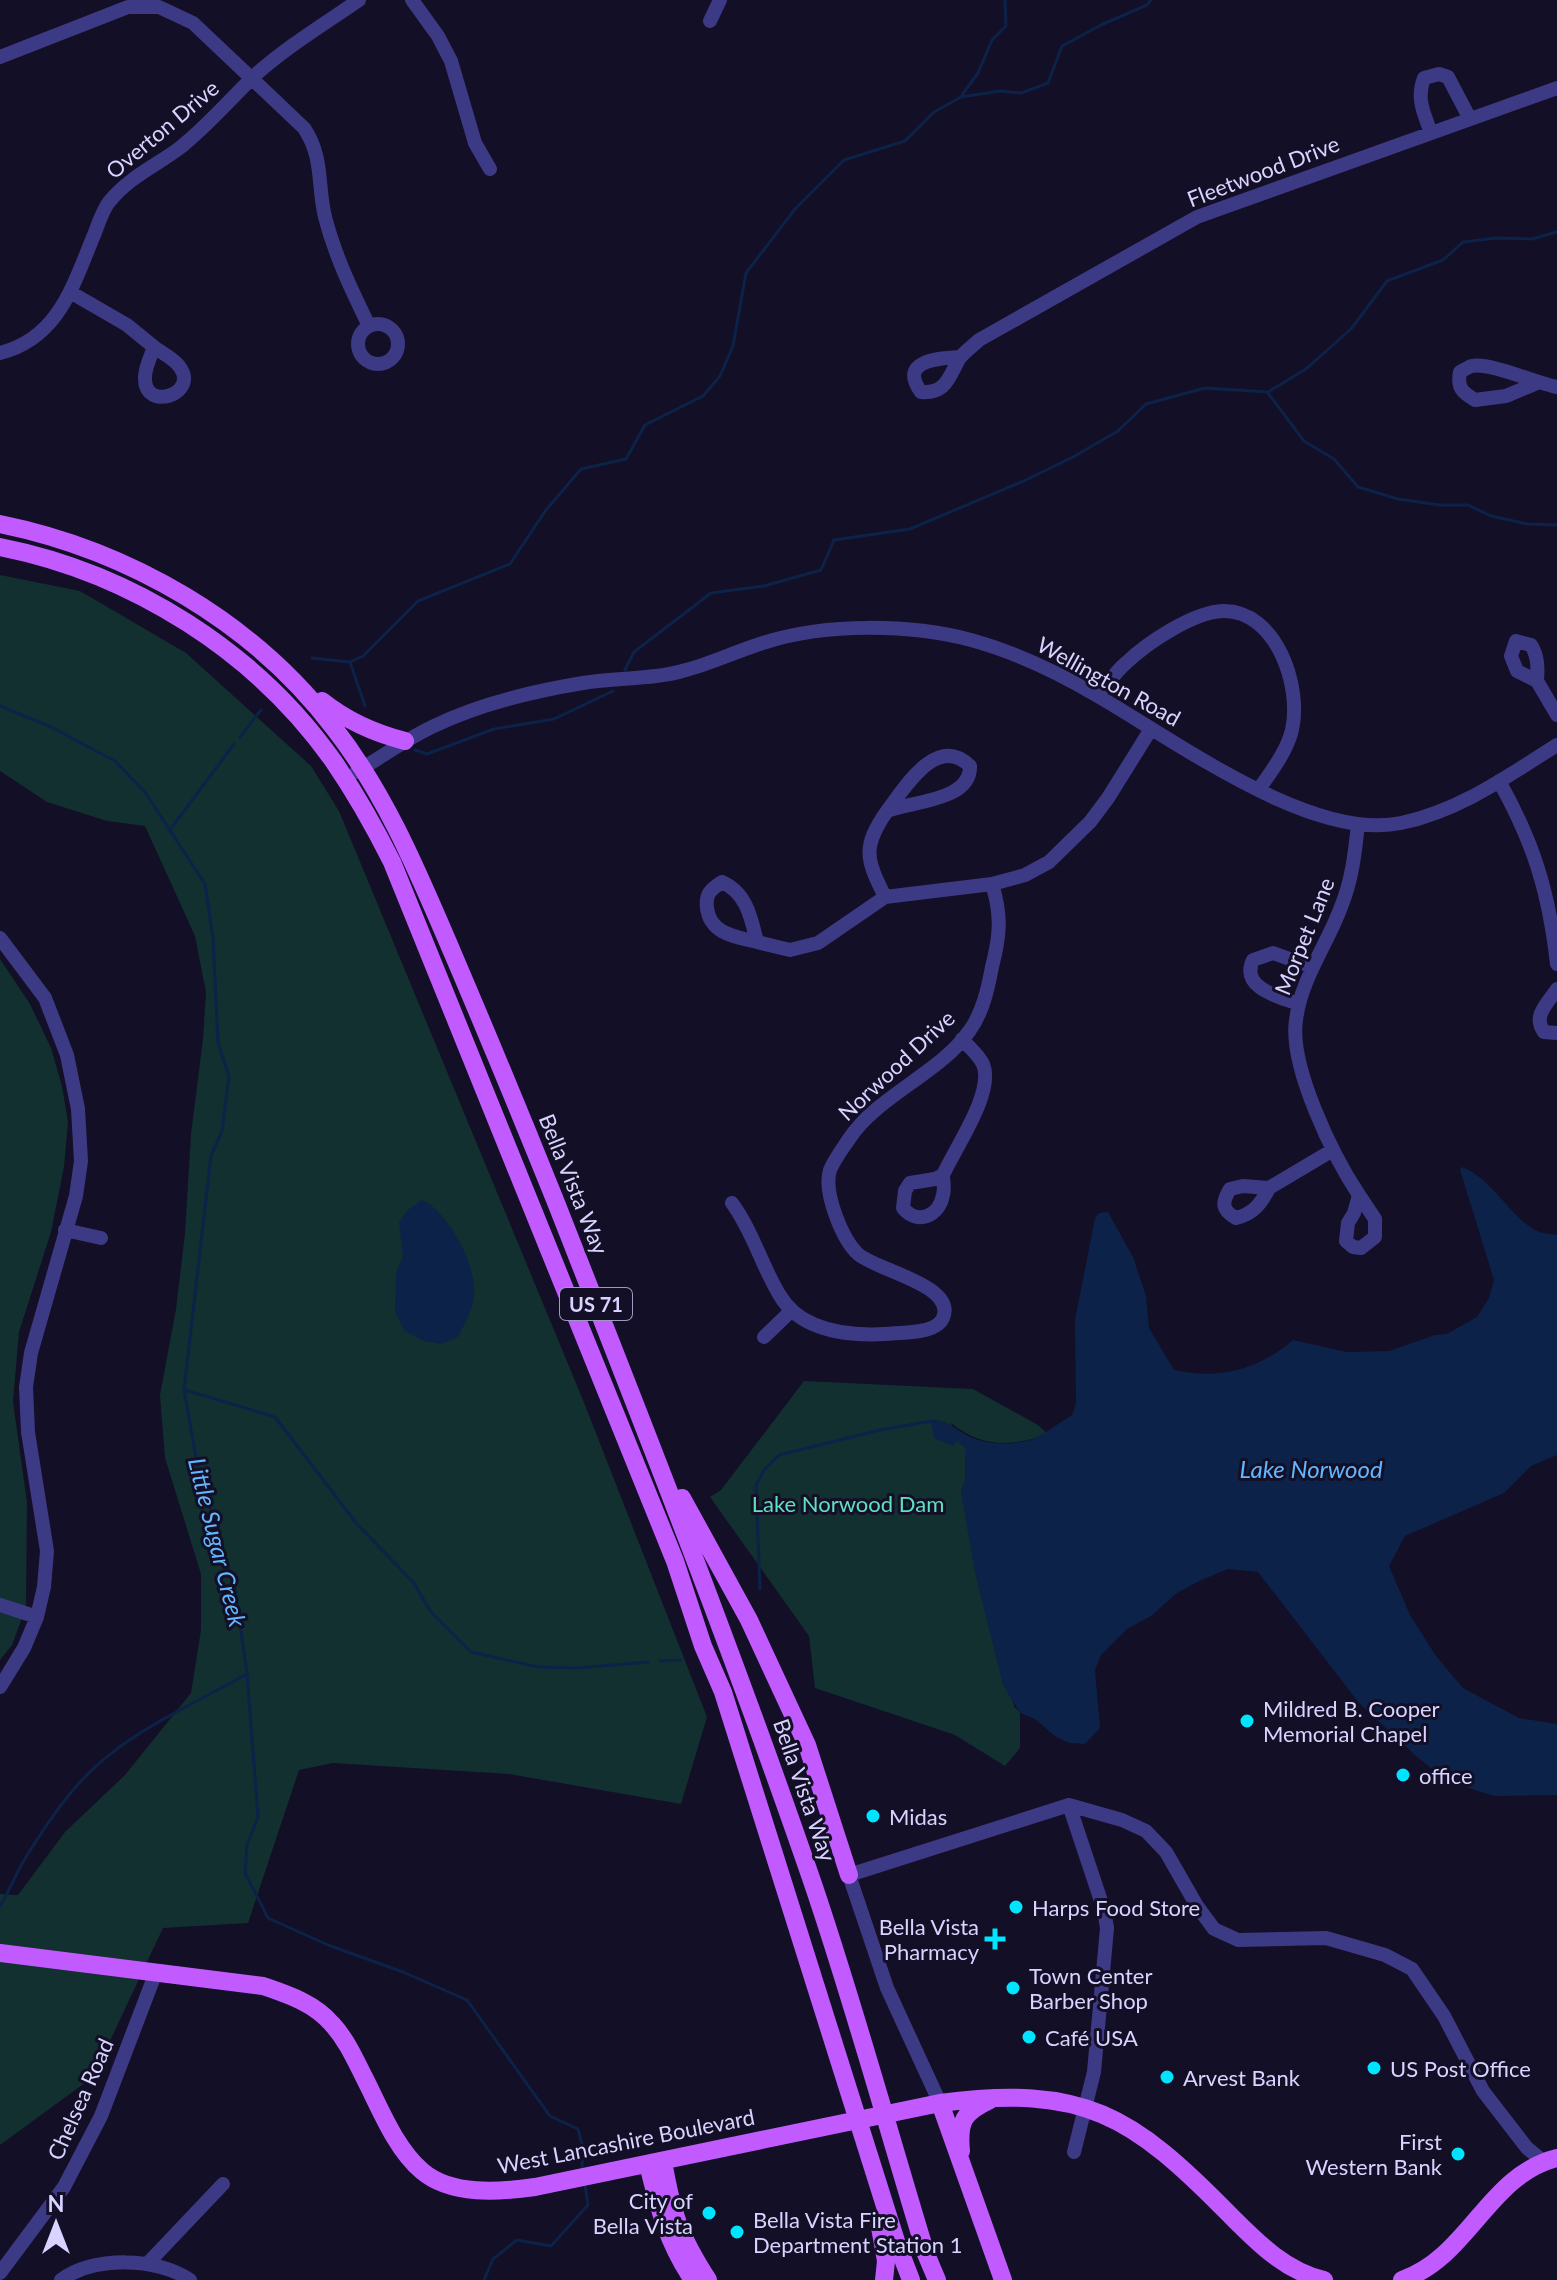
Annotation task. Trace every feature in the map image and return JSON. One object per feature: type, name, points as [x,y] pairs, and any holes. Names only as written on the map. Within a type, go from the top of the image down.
[{"type":"main road","name":"Bella Vista Way","points":[[0,524],[78,544],[150,577],[216,615],[292,678],[333,725],[363,768],[403,838],[529,1133],[743,1686],[814,1888],[926,2254],[937,2280]]},
{"type":"main road","name":"US 71","points":[[0,547],[83,570],[138,594],[189,624],[237,659],[295,713],[345,778],[372,822],[392,862],[675,1561],[703,1646],[723,1692],[911,2280]]},
{"type":"main road","points":[[292,678],[339,714],[376,733],[405,741]]},
{"type":"main road","points":[[649,1437],[749,1620],[807,1745],[849,1875]]},
{"type":"main road","name":"West Lancashire Boulevard","points":[[0,1953],[263,1986],[299,1998],[331,2023],[351,2051],[402,2147],[423,2173],[463,2188],[503,2191],[535,2187],[940,2103],[998,2096],[1057,2100],[1126,2124],[1182,2166],[1256,2241],[1287,2265],[1324,2280]]},
{"type":"main road","points":[[837,2056],[852,2134],[883,2237],[886,2261],[884,2280]]},
{"type":"main road","points":[[962,2165],[960,2137],[964,2116],[974,2107],[998,2096]]},
{"type":"main road","points":[[940,2103],[1003,2280]]},
{"type":"main road","points":[[1402,2280],[1418,2274],[1451,2250],[1517,2178],[1550,2160]]},
{"type":"main road","points":[[656,2163],[659,2214],[677,2257],[693,2280]]},
{"type":"main road","points":[[656,2163],[680,2232],[708,2280]]},
{"type":"street","name":"Overton Drive","points":[[0,353],[20,347],[55,319],[70,292],[107,204],[134,176],[179,149],[212,121],[253,78],[300,40],[359,0]]},
{"type":"street","points":[[412,0],[438,36],[451,61],[475,143],[490,169]]},
{"type":"street","points":[[710,21],[720,0]]},
{"type":"street","points":[[0,57],[128,7],[159,7],[193,23],[304,128],[316,146],[325,215],[341,266],[369,326]]},
{"type":"street","points":[[1431,133],[1420,103],[1419,91],[1424,78],[1439,74],[1448,77],[1470,119]]},
{"type":"street","name":"Fleetwood Drive","points":[[960,357],[979,340],[1197,217],[1557,88]]},
{"type":"street","points":[[70,292],[127,325],[154,347]]},
{"type":"street","points":[[1537,383],[1506,396],[1475,400],[1462,392],[1458,384],[1460,372],[1473,365],[1489,366],[1557,387]]},
{"type":"street","points":[[1098,696],[1125,663],[1180,625],[1220,611],[1237,612],[1254,620],[1270,634],[1282,656],[1294,707],[1291,731],[1284,750],[1259,789]]},
{"type":"street","name":"Wellington Road","points":[[345,778],[436,725],[479,709],[585,682],[684,671],[768,641],[861,629],[922,630],[972,640],[1022,657],[1098,696],[1286,805],[1358,824],[1397,824],[1437,813],[1499,781],[1557,745]]},
{"type":"street","points":[[1537,681],[1557,715]]},
{"type":"street","points":[[757,942],[790,950],[818,943],[885,897],[992,884],[1025,875],[1049,862],[1070,843],[1108,798],[1151,729]]},
{"type":"street","points":[[885,897],[870,868],[867,851],[875,828],[887,811],[908,783],[935,757],[951,755],[963,759],[970,766],[970,775],[964,785],[951,795],[887,811]]},
{"type":"street","points":[[1499,781],[1532,845],[1551,922],[1557,964]]},
{"type":"street","name":"Morpet Lane","points":[[1358,824],[1349,886],[1341,910],[1312,967],[1295,1022],[1296,1053],[1306,1086],[1333,1150],[1359,1195]]},
{"type":"street","name":"Norwood Drive","points":[[791,1311],[816,1326],[864,1334],[909,1332],[940,1323],[945,1315],[943,1302],[938,1295],[859,1255],[841,1232],[832,1204],[829,1172],[849,1137],[869,1116],[970,1030],[987,991],[1000,938],[997,901],[992,884]]},
{"type":"street","points":[[0,938],[45,998],[67,1055],[78,1109],[81,1161],[76,1196],[31,1353],[26,1387],[28,1432],[47,1551],[44,1587],[37,1617],[24,1648],[0,1687]]},
{"type":"street","points":[[1299,1004],[1259,988],[1251,979],[1249,969],[1253,960],[1273,953],[1312,967]]},
{"type":"street","points":[[1557,989],[1539,1018],[1544,1032],[1557,1033]]},
{"type":"street","points":[[943,1175],[979,1105],[986,1083],[983,1065],[962,1039]]},
{"type":"street","points":[[1269,1188],[1333,1150]]},
{"type":"street","points":[[732,1203],[748,1226],[779,1296],[791,1311],[764,1337]]},
{"type":"street","points":[[65,1230],[101,1238]]},
{"type":"street","points":[[0,1605],[37,1617]]},
{"type":"street","points":[[1069,1805],[1104,1910],[1107,1928],[1094,2072],[1074,2152]]},
{"type":"street","points":[[940,2103],[887,1988],[849,1875],[1069,1805],[1122,1820],[1146,1831],[1166,1852],[1214,1929],[1238,1940],[1326,1938],[1385,1955],[1412,1969],[1444,2016],[1483,2091],[1527,2148],[1550,2160]]},
{"type":"street","name":"Chelsea Road","points":[[0,2273],[64,2187],[101,2116],[156,1972]]},
{"type":"street","points":[[149,2262],[223,2184]]},
{"type":"street","points":[[61,2280],[69,2274],[107,2264],[149,2262],[179,2272],[190,2280]]},
{"type":"green space","points":[[0,575],[80,591],[186,653],[311,766],[339,811],[583,1400],[707,1717],[681,1804],[509,1774],[333,1763],[299,1770],[248,1923],[163,1928],[93,2077],[0,2145],[0,1894],[18,1895],[65,1832],[125,1775],[191,1693],[201,1630],[201,1574],[165,1458],[160,1395],[176,1309],[185,1233],[191,1134],[206,992],[195,936],[145,826],[107,821],[47,802],[0,771]]},
{"type":"green space","points":[[0,959],[30,1004],[51,1048],[68,1122],[64,1167],[51,1232],[19,1332],[13,1402],[27,1502],[26,1607],[12,1645],[0,1660]]},
{"type":"green space","name":"Lake Norwood Dam","points":[[804,1381],[973,1389],[1038,1425],[1048,1434],[997,1443],[974,1437],[951,1423],[956,1440],[966,1448],[965,1481],[961,1492],[1014,1706],[1020,1713],[1020,1748],[1005,1766],[955,1735],[815,1688],[809,1636],[710,1497],[721,1490]]},
{"type":"water","name":"Lake Norwood","points":[[1462,1167],[1482,1179],[1533,1229],[1557,1235],[1557,1455],[1531,1466],[1504,1493],[1405,1536],[1389,1566],[1410,1615],[1436,1656],[1463,1688],[1519,1718],[1557,1724],[1557,1795],[1494,1796],[1447,1781],[1359,1703],[1258,1572],[1228,1569],[1199,1581],[1177,1593],[1151,1616],[1127,1629],[1101,1655],[1095,1670],[1100,1728],[1085,1744],[1070,1743],[1056,1737],[1035,1719],[1020,1713],[1003,1685],[975,1573],[961,1492],[965,1481],[966,1448],[957,1441],[953,1446],[934,1438],[931,1420],[945,1422],[972,1438],[1008,1443],[1033,1439],[1072,1415],[1076,1403],[1075,1320],[1095,1218],[1099,1213],[1108,1212],[1133,1257],[1146,1296],[1149,1328],[1174,1370],[1207,1374],[1237,1370],[1266,1359],[1293,1340],[1347,1352],[1389,1351],[1435,1335],[1447,1334],[1477,1317],[1489,1298],[1494,1280],[1460,1170]]},
{"type":"water","points":[[422,1200],[432,1206],[451,1228],[466,1256],[474,1284],[472,1306],[458,1337],[441,1344],[424,1341],[405,1331],[395,1312],[396,1272],[403,1257],[399,1222],[409,1209]]},
{"type":"waterway","points":[[962,95],[978,73],[992,40],[1006,26],[1005,0]]},
{"type":"waterway","points":[[312,658],[350,662],[363,656],[418,601],[510,564],[546,510],[581,469],[626,459],[645,425],[703,396],[720,376],[733,346],[746,273],[795,209],[844,160],[905,141],[934,112],[961,97],[1000,91],[1021,93],[1048,83],[1062,46],[1147,5],[1151,0]]},
{"type":"waterway","points":[[625,670],[634,652],[711,593],[764,586],[821,570],[834,540],[910,529],[1026,480],[1118,431],[1146,404],[1205,388],[1268,392],[1306,369],[1351,329],[1387,281],[1443,260],[1463,242],[1496,238],[1532,239],[1557,232]]},
{"type":"waterway","points":[[1268,393],[1304,441],[1334,459],[1358,487],[1398,499],[1439,505],[1468,505],[1491,516],[1527,524],[1557,525]]},
{"type":"waterway","points":[[350,662],[365,706]]},
{"type":"waterway","points":[[415,750],[427,754],[494,729],[554,719],[613,691]]},
{"type":"waterway","name":"Little Sugar Creek","points":[[0,706],[51,727],[115,761],[145,792],[205,884],[213,938],[218,1043],[229,1076],[222,1131],[211,1156],[184,1390],[198,1469],[235,1589],[247,1674],[258,1817],[247,1845],[245,1873],[268,1918],[467,2000],[550,2116],[578,2129],[583,2148],[582,2169]]},
{"type":"waterway","points":[[240,737],[261,710]]},
{"type":"waterway","points":[[169,831],[234,744]]},
{"type":"waterway","points":[[185,1390],[275,1417],[357,1524],[413,1582],[431,1612],[471,1652],[538,1667],[578,1668],[648,1662]]},
{"type":"waterway","points":[[760,1589],[756,1485],[764,1470],[779,1455],[880,1430],[933,1421]]},
{"type":"waterway","points":[[660,1661],[681,1660]]},
{"type":"waterway","points":[[0,1906],[22,1863],[52,1818],[98,1764],[138,1734],[247,1674]]},
{"type":"waterway","name":"Little Sugar Creek","points":[[484,2280],[493,2259],[517,2240],[551,2246],[588,2205],[585,2185]]},
{"type":"place","name":"Mildred B. Cooper Memorial Chapel","points":[[1247,1721]]},
{"type":"place","name":"office","points":[[1403,1775]]},
{"type":"place","name":"Midas","points":[[873,1816]]},
{"type":"place","name":"Harps Food Store","points":[[1016,1907]]},
{"type":"place","name":"Bella Vista Pharmacy","points":[[995,1939]]},
{"type":"place","name":"Town Center Barber Shop","points":[[1013,1988]]},
{"type":"place","name":"Café USA","points":[[1029,2037]]},
{"type":"place","name":"US Post Office","points":[[1374,2068]]},
{"type":"place","name":"Arvest Bank","points":[[1167,2077]]},
{"type":"place","name":"First Western Bank","points":[[1458,2154]]},
{"type":"place","name":"City of Bella Vista","points":[[709,2213]]},
{"type":"place","name":"Bella Vista Fire Department Station 1","points":[[737,2232]]}]
